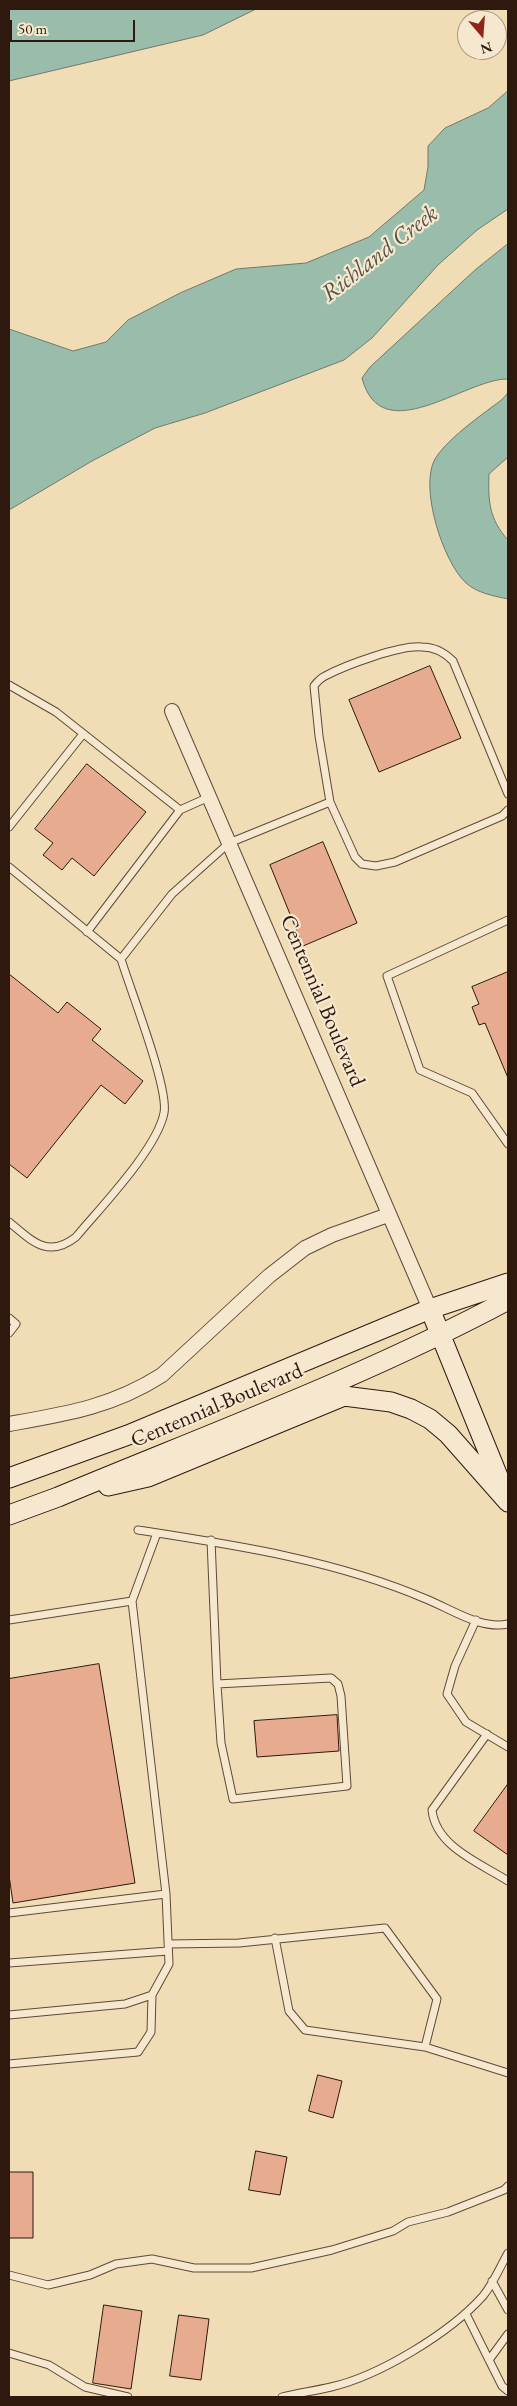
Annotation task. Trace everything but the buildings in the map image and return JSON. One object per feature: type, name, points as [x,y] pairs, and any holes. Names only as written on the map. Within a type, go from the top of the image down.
[{"type":"main road","name":"Centennial Boulevard","points":[[9,1478],[128,1435],[430,1309],[508,1283]]},
{"type":"main road","name":"Centennial Boulevard","points":[[9,1514],[58,1497],[364,1370],[441,1335],[508,1300]]},
{"type":"main road","name":"Centennial Boulevard","points":[[430,1309],[508,1501]]},
{"type":"main road","points":[[58,1497],[148,1477],[344,1396],[391,1402],[411,1409],[430,1419],[448,1434],[508,1501]]},
{"type":"street","name":"Centennial Boulevard","points":[[172,711],[430,1309]]},
{"type":"street","points":[[9,1424],[96,1407],[142,1388],[162,1375],[269,1276],[305,1248],[332,1235],[388,1215]]},
{"type":"lane","points":[[508,794],[453,661],[446,653],[421,646],[396,650],[324,676],[314,686],[319,736],[330,802],[355,857],[362,864],[376,866],[396,862],[502,816],[508,810]]},
{"type":"lane","points":[[9,685],[56,712],[180,810]]},
{"type":"lane","points":[[9,827],[83,734]]},
{"type":"lane","points":[[86,932],[180,810],[209,797]]},
{"type":"lane","points":[[121,959],[172,894],[229,843],[330,802]]},
{"type":"lane","points":[[9,867],[121,959],[162,1088],[164,1112],[158,1131],[139,1159],[76,1238],[68,1244],[57,1249],[46,1248],[32,1241],[9,1222]]},
{"type":"lane","points":[[508,920],[387,976],[420,1070],[472,1093],[508,1144]]},
{"type":"lane","points":[[9,1318],[16,1324],[9,1333]]},
{"type":"lane","points":[[138,1530],[211,1540],[310,1561],[414,1594],[485,1624],[508,1624]]},
{"type":"lane","points":[[9,2064],[138,2052],[151,2032],[152,1995],[169,1964],[166,1894],[132,1601],[157,1533]]},
{"type":"lane","points":[[211,1540],[216,1684],[221,1743],[233,1799],[347,1786],[341,1696],[338,1684],[331,1678],[216,1684]]},
{"type":"lane","points":[[9,1620],[132,1601]]},
{"type":"lane","points":[[476,1620],[455,1666],[447,1694],[466,1722],[508,1747]]},
{"type":"lane","points":[[487,1734],[432,1810],[434,1821],[449,1845],[508,1881]]},
{"type":"lane","points":[[9,1913],[166,1894]]},
{"type":"lane","points":[[9,1963],[385,1928],[437,1999],[425,2047]]},
{"type":"lane","points":[[275,1938],[289,2011],[305,2030],[425,2047],[508,2073]]},
{"type":"lane","points":[[9,2015],[125,2004],[152,1995]]},
{"type":"lane","points":[[9,2275],[48,2285],[90,2275],[116,2264],[152,2259],[194,2268],[251,2268],[332,2250],[376,2236],[408,2222],[448,2212],[504,2190],[508,2186]]},
{"type":"lane","points":[[282,2397],[332,2387],[367,2375],[434,2338],[466,2314],[485,2294],[508,2253]]},
{"type":"lane","points":[[492,2281],[508,2310]]},
{"type":"lane","points":[[466,2314],[502,2386],[508,2391]]},
{"type":"lane","points":[[489,2360],[508,2334]]},
{"type":"lane","points":[[9,2354],[49,2365],[85,2387],[128,2397]]},
{"type":"water","points":[[9,9],[256,9],[203,35],[9,81]]},
{"type":"water","name":"Richland Creek","points":[[508,91],[508,209],[477,230],[438,265],[372,338],[344,360],[205,413],[155,428],[92,461],[9,510],[9,329],[73,351],[106,342],[128,320],[180,293],[236,269],[306,263],[369,237],[424,190],[428,167],[428,146],[445,128],[488,108]]},
{"type":"water","points":[[508,244],[508,381],[507,379],[489,382],[426,406],[405,410],[387,409],[372,399],[362,378],[370,367],[475,270]]},
{"type":"water","points":[[508,392],[508,457],[489,474],[489,484],[493,517],[508,540],[508,599],[486,594],[475,589],[457,573],[449,559],[436,524],[430,487],[431,472],[435,459],[440,452],[460,432],[502,400]]}]
